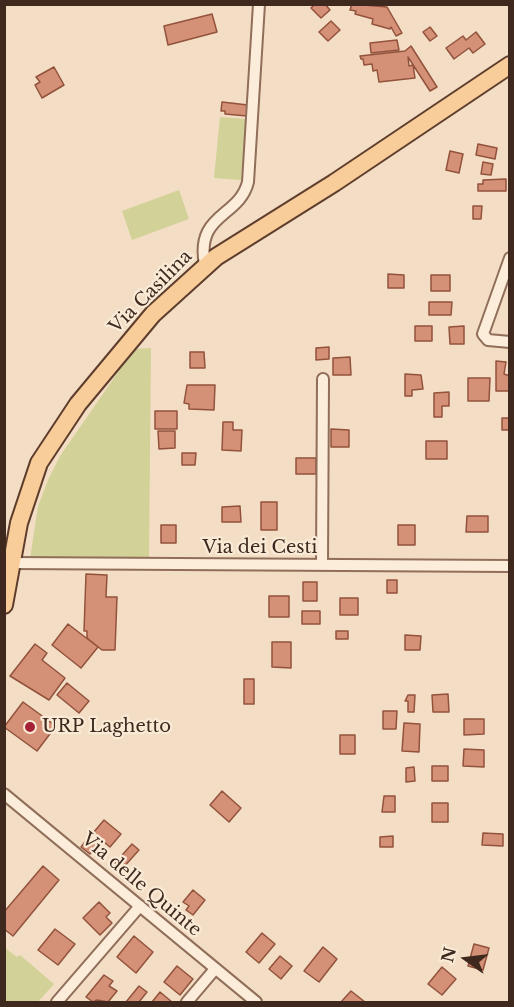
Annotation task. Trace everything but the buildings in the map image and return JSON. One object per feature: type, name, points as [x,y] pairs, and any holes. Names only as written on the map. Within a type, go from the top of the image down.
[{"type":"main road","name":"Via Casilina","points":[[4,605],[11,563],[31,482],[59,430],[142,326],[205,265],[334,183],[510,65]]},
{"type":"street","points":[[205,265],[204,243],[211,225],[241,198],[248,182],[260,4]]},
{"type":"street","points":[[510,258],[483,334],[488,340],[510,342]]},
{"type":"street","points":[[322,564],[324,379]]},
{"type":"street","name":"Via dei Cesti","points":[[11,563],[510,566]]},
{"type":"street","name":"Via delle Quinte","points":[[4,794],[256,1002]]},
{"type":"street","points":[[57,1002],[140,906]]},
{"type":"street","points":[[187,1002],[215,969]]},
{"type":"shaded area","points":[[220,117],[246,119],[241,180],[214,178]]},
{"type":"shaded area","points":[[179,190],[189,219],[132,240],[122,211]]},
{"type":"shaded area","points":[[151,348],[149,558],[30,559],[38,506],[60,456],[134,349]]},
{"type":"shaded area","points":[[4,947],[17,957],[20,955],[54,984],[38,1002],[5,1002]]},
{"type":"place","name":"URP Laghetto","points":[[30,727]]}]
